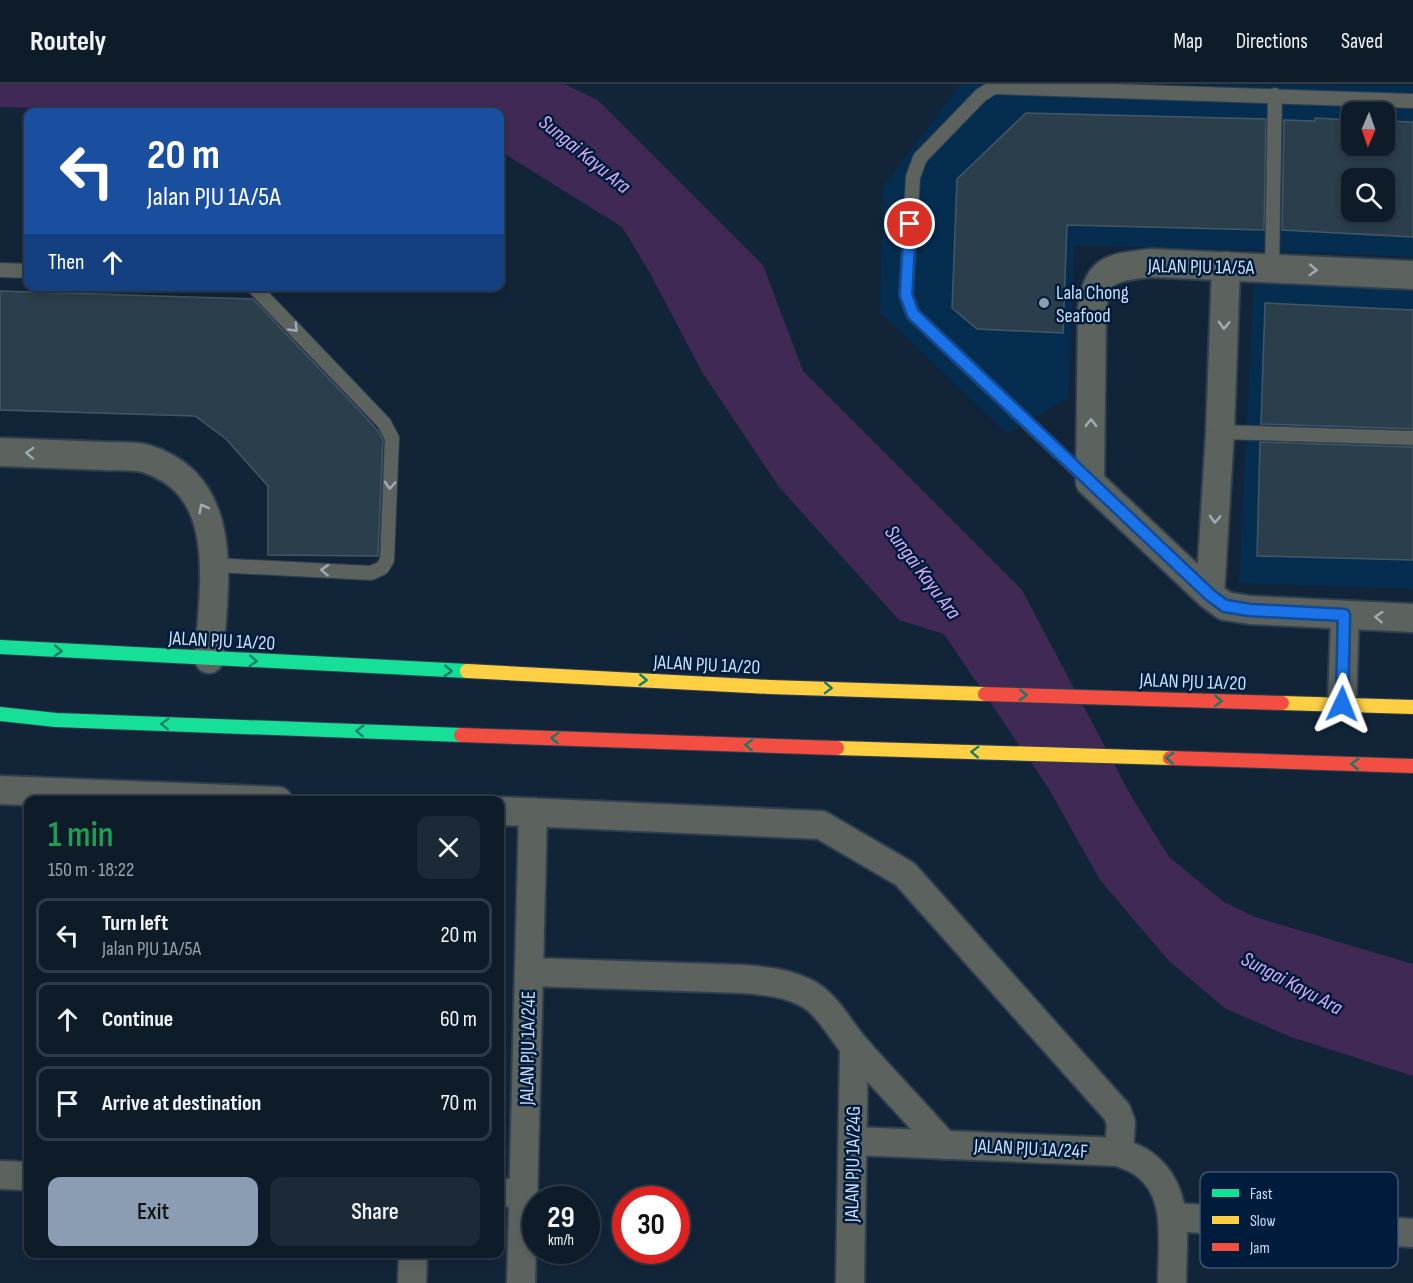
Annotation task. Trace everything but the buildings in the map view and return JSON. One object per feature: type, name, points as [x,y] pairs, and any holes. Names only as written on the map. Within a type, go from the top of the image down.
[{"type":"street","name":"JALAN PJU 1A/5A","points":[[1090,482],[1094,290],[1101,278],[1113,269],[1151,263],[1413,275]]},
{"type":"street","points":[[1210,595],[1220,432],[1226,266]]},
{"type":"street","points":[[0,452],[146,458],[183,477],[205,509],[213,537],[214,565],[209,659]]},
{"type":"street","points":[[1090,482],[1210,595],[1225,606],[1250,610],[1413,618]]},
{"type":"street","points":[[1342,704],[1344,615]]},
{"type":"street","name":"JALAN PJU 1A/20","points":[[0,647],[770,687],[1413,707]]},
{"type":"street","points":[[0,714],[56,720],[1413,766]]},
{"type":"street","points":[[11,728],[56,720]]},
{"type":"street","points":[[0,790],[136,796]]},
{"type":"street","points":[[504,811],[821,825],[905,874],[1117,1112],[1121,1123],[1119,1152]]},
{"type":"street","name":"JALAN PJU 1A/24E","points":[[521,1283],[512,1193],[529,972],[534,812]]},
{"type":"street","points":[[529,972],[771,981],[793,987],[811,996],[827,1011],[854,1046],[945,1145]]},
{"type":"street","name":"JALAN PJU 1A/24G","points":[[850,1283],[854,1046]]},
{"type":"street","name":"JALAN PJU 1A/24F","points":[[854,1142],[1119,1152],[1140,1162],[1159,1179],[1169,1197],[1173,1217],[1172,1283]]},
{"type":"street","points":[[0,1175],[24,1176]]},
{"type":"street","points":[[1173,1217],[1200,1219]]},
{"type":"street","points":[[1398,1232],[1413,1233]]},
{"type":"street","points":[[412,1283],[413,1258]]},
{"type":"lane","points":[[1090,482],[913,314],[906,295],[913,177],[920,158],[981,95],[994,87],[1413,101]]},
{"type":"lane","points":[[1272,268],[1275,95]]},
{"type":"lane","points":[[0,270],[24,271]]},
{"type":"lane","points":[[214,565],[371,573],[382,568],[387,560],[392,438],[384,423],[258,291]]},
{"type":"lane","points":[[1220,432],[1413,438]]},
{"type":"shaded area","points":[[961,84],[1413,86],[1413,257],[1074,245],[1068,398],[1007,434],[880,312],[883,187]]},
{"type":"shaded area","points":[[1254,280],[1413,287],[1413,589],[1239,583]]},
{"type":"water","name":"Sungai Kayu Ara","points":[[0,84],[564,84],[598,100],[763,265],[803,371],[1022,590],[1131,796],[1169,857],[1224,902],[1255,917],[1413,964],[1413,1076],[1291,1037],[1226,1009],[1169,961],[1100,880],[1049,789],[944,634],[899,620],[779,487],[702,372],[650,273],[622,227],[504,153],[504,108],[0,107]]},
{"type":"traffic: fast","points":[[0,647],[467,671]]},
{"type":"traffic: fast","points":[[0,714],[56,720],[461,735]]},
{"type":"traffic: slow","points":[[467,671],[770,687],[985,694]]},
{"type":"traffic: slow","points":[[1282,703],[1413,707]]},
{"type":"traffic: slow","points":[[837,748],[1170,758]]},
{"type":"traffic: jam","points":[[985,694],[1282,703]]},
{"type":"traffic: jam","points":[[461,735],[837,748]]},
{"type":"traffic: jam","points":[[1170,758],[1413,766]]},
{"type":"place","name":"Lala Chong Seafood","points":[[1044,303]]},
{"type":"route","points":[[910,224],[906,295],[913,314],[1210,595],[1225,606],[1250,610],[1344,615],[1342,704]]}]
